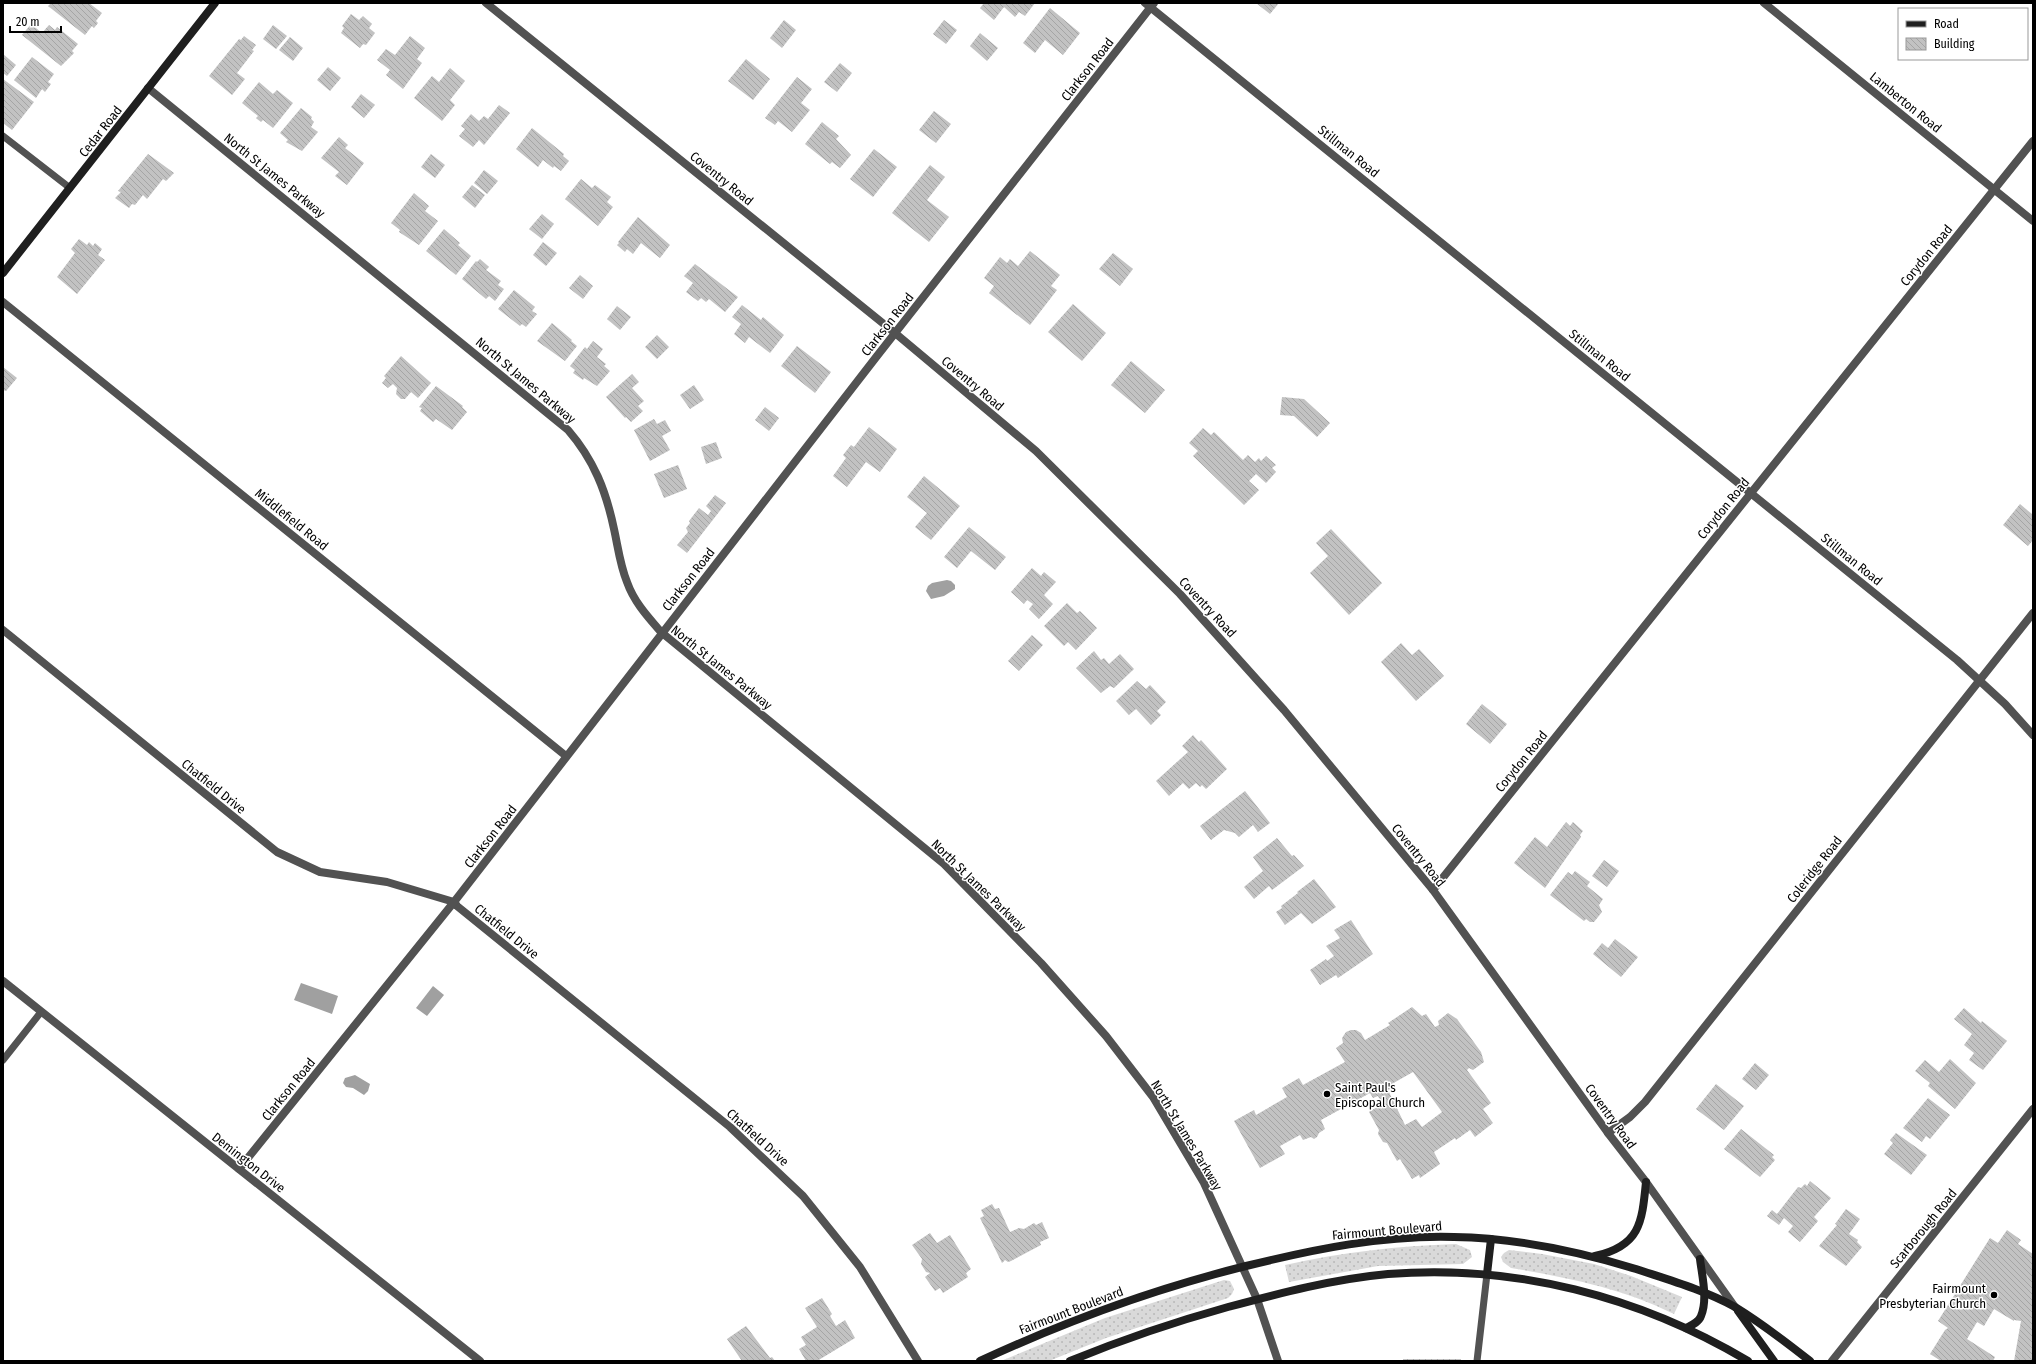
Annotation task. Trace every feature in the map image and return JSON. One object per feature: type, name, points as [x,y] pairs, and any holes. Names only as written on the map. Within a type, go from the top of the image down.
[{"type":"main road","name":"Cedar Road","points":[[3,273],[215,3]]},
{"type":"main road","points":[[1593,1257],[1618,1249],[1634,1236],[1642,1218],[1646,1182]]},
{"type":"main road","name":"Fairmount Boulevard","points":[[980,1361],[1062,1326],[1122,1303],[1172,1286],[1243,1267],[1305,1251],[1356,1242],[1453,1236],[1545,1246],[1593,1257],[1703,1292],[1735,1307],[1775,1334],[1810,1361]]},
{"type":"main road","points":[[1487,1274],[1491,1239]]},
{"type":"main road","points":[[1686,1328],[1698,1321],[1701,1316],[1703,1292],[1700,1259]]},
{"type":"main road","points":[[1070,1361],[1160,1327],[1257,1299],[1334,1282],[1381,1275],[1441,1272],[1487,1274],[1537,1281],[1591,1292],[1645,1310],[1686,1328],[1748,1361]]},
{"type":"main road","name":"Coventry Road","points":[[1735,1307],[1774,1361]]},
{"type":"street","name":"Coventry Road","points":[[486,3],[895,333],[1036,451],[1180,594],[1284,710],[1432,890],[1608,1133],[1646,1182],[1735,1307]]},
{"type":"street","name":"Lamberton Road","points":[[1764,3],[2033,220]]},
{"type":"street","name":"Clarkson Road","points":[[239,1169],[454,902],[1150,5]]},
{"type":"street","name":"Stillman Road","points":[[1150,5],[1979,680],[2005,704],[2033,735]]},
{"type":"street","name":"North St James Parkway","points":[[148,88],[568,430],[589,456],[602,482],[627,583],[638,605],[662,632],[944,864],[1042,963],[1106,1036],[1153,1097],[1204,1183],[1257,1299],[1278,1361]]},
{"type":"street","name":"Corydon Road","points":[[1432,890],[2033,141]]},
{"type":"street","name":"Middlefield Road","points":[[3,302],[566,756]]},
{"type":"street","name":"Coleridge Road","points":[[1608,1133],[1630,1117],[1645,1102],[2033,613]]},
{"type":"street","name":"Chatfield Drive","points":[[3,630],[277,852],[320,872],[387,882],[454,902],[459,908],[730,1127],[802,1196],[860,1266],[918,1361]]},
{"type":"street","name":"Demington Drive","points":[[3,981],[480,1361]]},
{"type":"street","name":"Scarborough Road","points":[[1832,1361],[2033,1109]]},
{"type":"lane","points":[[3,136],[70,188]]},
{"type":"lane","points":[[3,1060],[41,1012]]},
{"type":"lane","points":[[1477,1361],[1487,1274]]},
{"type":"shaded area","points":[[947,580],[951,581],[955,585],[955,589],[944,596],[931,599],[926,591],[928,586],[932,583]]},
{"type":"shaded area","points":[[301,983],[338,996],[332,1014],[294,1000]]},
{"type":"shaded area","points":[[433,986],[444,995],[427,1016],[416,1008]]},
{"type":"shaded area","points":[[355,1075],[370,1084],[368,1091],[364,1095],[353,1088],[346,1087],[343,1083],[345,1078]]},
{"type":"shaded area","points":[[1456,1244],[1470,1250],[1472,1257],[1463,1264],[1378,1266],[1289,1282],[1285,1265],[1370,1250]]},
{"type":"shaded area","points":[[1509,1250],[1542,1254],[1594,1264],[1631,1276],[1682,1297],[1674,1314],[1634,1297],[1594,1285],[1511,1268],[1503,1262],[1501,1257]]},
{"type":"shaded area","points":[[1224,1280],[1230,1281],[1234,1289],[1228,1298],[1106,1338],[1049,1361],[1001,1361],[1105,1318]]},
{"type":"building","points":[[51,3],[89,3],[102,13],[96,21],[98,23],[94,28],[92,26],[85,35],[48,6]]},
{"type":"building","points":[[984,3],[1035,3],[1025,16],[1019,12],[1015,17],[1004,7],[994,20],[980,8]]},
{"type":"building","points":[[1256,3],[1279,3],[1270,14]]},
{"type":"building","points":[[1050,8],[1080,33],[1063,55],[1045,40],[1035,53],[1023,43]]},
{"type":"building","points":[[351,14],[359,20],[363,16],[372,24],[369,28],[375,33],[366,45],[363,44],[360,48],[341,33],[344,28],[342,26]]},
{"type":"building","points":[[784,20],[796,30],[782,48],[770,38]]},
{"type":"building","points":[[944,20],[957,30],[946,44],[933,34]]},
{"type":"building","points":[[31,24],[42,33],[49,25],[55,30],[57,27],[78,44],[72,51],[74,53],[61,66],[22,35]]},
{"type":"building","points":[[273,25],[287,36],[276,49],[263,39]]},
{"type":"building","points":[[980,33],[998,48],[987,61],[970,46]]},
{"type":"building","points":[[244,36],[256,45],[252,50],[254,51],[237,73],[245,79],[232,95],[209,76],[239,39],[241,40]]},
{"type":"building","points":[[410,36],[425,48],[417,59],[422,63],[403,89],[386,75],[390,70],[377,60],[386,49],[395,55]]},
{"type":"building","points":[[290,37],[303,48],[293,61],[279,50]]},
{"type":"building","points":[[3,54],[16,65],[7,76],[3,73]]},
{"type":"building","points":[[32,57],[54,74],[48,82],[51,84],[45,92],[42,89],[36,98],[14,80]]},
{"type":"building","points":[[746,59],[770,79],[753,100],[728,81]]},
{"type":"building","points":[[840,63],[852,73],[837,92],[824,82]]},
{"type":"building","points":[[328,67],[341,78],[330,91],[317,80]]},
{"type":"building","points":[[450,68],[465,81],[450,100],[455,105],[442,121],[414,98],[432,76],[439,82]]},
{"type":"building","points":[[797,77],[812,89],[801,103],[810,110],[792,132],[778,121],[775,125],[765,118]]},
{"type":"building","points":[[3,79],[34,102],[12,130],[3,123]]},
{"type":"building","points":[[259,82],[273,94],[277,90],[293,103],[273,128],[263,120],[261,122],[256,118],[258,116],[242,103]]},
{"type":"building","points":[[361,94],[375,105],[364,118],[351,107]]},
{"type":"building","points":[[499,105],[510,113],[484,145],[479,140],[473,147],[459,136],[465,129],[461,126],[471,114],[479,121],[484,116],[488,119]]},
{"type":"building","points":[[301,108],[312,117],[311,119],[314,122],[311,127],[318,132],[302,151],[286,142],[288,140],[280,133]]},
{"type":"building","points":[[934,111],[951,124],[936,143],[919,130]]},
{"type":"building","points":[[822,122],[839,136],[836,139],[851,155],[840,168],[832,162],[830,164],[805,144]]},
{"type":"building","points":[[532,128],[564,154],[563,156],[569,161],[561,171],[554,166],[553,168],[543,160],[538,167],[516,149]]},
{"type":"building","points":[[339,137],[348,145],[345,148],[364,163],[347,185],[335,176],[339,172],[321,158]]},
{"type":"building","points":[[874,149],[897,167],[873,197],[850,179]]},
{"type":"building","points":[[148,154],[174,173],[166,181],[163,179],[147,199],[143,195],[135,205],[132,204],[129,208],[115,198],[121,192],[118,191]]},
{"type":"building","points":[[431,154],[445,165],[435,178],[421,167]]},
{"type":"building","points":[[930,165],[945,177],[927,200],[949,217],[929,242],[892,213]]},
{"type":"building","points":[[484,170],[498,181],[487,194],[474,183]]},
{"type":"building","points":[[581,179],[592,188],[595,185],[611,197],[607,202],[613,207],[598,226],[565,199]]},
{"type":"building","points":[[472,185],[485,195],[475,208],[462,197]]},
{"type":"building","points":[[414,193],[429,206],[425,211],[438,221],[419,245],[399,232],[400,230],[391,223]]},
{"type":"building","points":[[542,214],[554,224],[542,239],[529,229]]},
{"type":"building","points":[[638,217],[670,245],[660,258],[641,243],[633,254],[627,249],[625,252],[617,245]]},
{"type":"building","points":[[444,229],[460,243],[458,245],[471,256],[456,275],[426,251]]},
{"type":"building","points":[[79,239],[87,245],[89,242],[93,246],[95,243],[102,249],[98,255],[105,260],[77,294],[57,277],[75,253],[71,249]]},
{"type":"building","points":[[543,242],[557,253],[546,266],[533,255]]},
{"type":"building","points":[[1030,251],[1060,275],[1051,286],[1057,290],[1030,325],[989,293],[994,286],[984,278],[1000,257],[1007,263],[1010,259],[1018,266]]},
{"type":"building","points":[[1113,253],[1133,269],[1120,286],[1099,269]]},
{"type":"building","points":[[480,259],[489,267],[486,270],[501,281],[498,285],[504,289],[495,301],[489,296],[486,299],[462,279],[476,261],[477,262]]},
{"type":"building","points":[[695,264],[738,297],[725,312],[709,299],[706,302],[701,298],[698,301],[686,292],[693,283],[684,276]]},
{"type":"building","points":[[580,275],[593,286],[583,299],[569,288]]},
{"type":"building","points":[[514,290],[535,307],[532,311],[537,314],[526,327],[522,324],[520,326],[498,309]]},
{"type":"building","points":[[1073,304],[1106,333],[1082,361],[1048,332]]},
{"type":"building","points":[[742,305],[761,320],[763,317],[784,335],[770,353],[749,337],[745,343],[734,334],[741,324],[732,317]]},
{"type":"building","points":[[617,306],[631,317],[620,330],[607,319]]},
{"type":"building","points":[[552,323],[577,346],[565,361],[537,341]]},
{"type":"building","points":[[657,335],[669,347],[657,359],[645,347]]},
{"type":"building","points":[[593,341],[603,349],[597,357],[606,364],[604,366],[610,371],[597,386],[584,378],[583,380],[573,373],[575,370],[570,366],[585,347],[587,349]]},
{"type":"building","points":[[797,346],[831,372],[815,393],[781,366]]},
{"type":"building","points":[[401,356],[431,383],[418,398],[411,392],[405,399],[401,399],[396,394],[397,388],[393,384],[388,388],[382,383],[386,378],[384,376]]},
{"type":"building","points":[[1131,361],[1165,390],[1145,413],[1111,385]]},
{"type":"building","points":[[3,367],[17,378],[6,391],[3,390]]},
{"type":"building","points":[[632,374],[639,382],[632,388],[644,401],[638,406],[643,411],[631,422],[626,417],[625,418],[606,397]]},
{"type":"building","points":[[694,385],[704,400],[690,409],[680,395]]},
{"type":"building","points":[[436,386],[463,406],[462,407],[467,412],[452,430],[436,419],[433,422],[420,411],[422,408],[419,407]]},
{"type":"building","points":[[1282,397],[1304,399],[1330,423],[1317,437],[1294,416],[1280,415]]},
{"type":"building","points":[[765,407],[779,418],[769,431],[755,420]]},
{"type":"building","points":[[654,419],[657,424],[665,420],[671,431],[662,436],[670,450],[650,461],[634,430]]},
{"type":"building","points":[[869,427],[897,449],[880,472],[866,462],[847,487],[833,476],[846,458],[843,455],[851,445],[854,447]]},
{"type":"building","points":[[1203,428],[1211,435],[1214,432],[1243,460],[1248,455],[1255,462],[1259,458],[1261,461],[1266,456],[1276,465],[1272,468],[1276,472],[1266,483],[1256,474],[1249,481],[1259,490],[1244,505],[1193,456],[1198,451],[1189,443]]},
{"type":"building","points":[[716,442],[722,458],[706,464],[701,447]]},
{"type":"building","points":[[678,465],[687,489],[664,498],[654,474]]},
{"type":"building","points":[[924,476],[960,506],[931,540],[915,527],[927,513],[907,497]]},
{"type":"building","points":[[715,495],[726,503],[687,553],[677,545],[688,532],[686,528],[690,523],[689,521],[699,508],[708,515],[711,511],[706,506]]},
{"type":"building","points":[[2020,504],[2033,515],[2033,540],[2028,546],[2003,525]]},
{"type":"building","points":[[969,527],[1006,557],[995,570],[971,551],[957,568],[944,557]]},
{"type":"building","points":[[1331,529],[1382,583],[1349,615],[1310,573],[1328,556],[1316,543]]},
{"type":"building","points":[[1032,568],[1041,576],[1044,572],[1056,582],[1044,595],[1053,604],[1039,619],[1029,609],[1033,604],[1027,600],[1024,604],[1011,592]]},
{"type":"building","points":[[1067,603],[1077,613],[1080,611],[1097,628],[1076,650],[1068,642],[1064,646],[1044,626]]},
{"type":"building","points":[[1032,635],[1043,645],[1019,671],[1008,661]]},
{"type":"building","points":[[1401,643],[1412,655],[1419,649],[1444,676],[1416,701],[1381,662]]},
{"type":"building","points":[[1094,651],[1101,660],[1104,658],[1109,664],[1120,654],[1134,669],[1114,688],[1110,686],[1101,693],[1076,668]]},
{"type":"building","points":[[1137,681],[1146,689],[1150,685],[1166,702],[1157,711],[1161,715],[1151,725],[1136,709],[1129,715],[1116,701]]},
{"type":"building","points":[[1482,704],[1507,724],[1490,744],[1466,724]]},
{"type":"building","points":[[1193,735],[1199,742],[1201,740],[1227,769],[1206,789],[1202,785],[1200,787],[1196,783],[1189,789],[1183,783],[1169,796],[1156,781],[1188,752],[1182,746]]},
{"type":"building","points":[[1245,791],[1270,823],[1258,832],[1253,825],[1239,837],[1235,833],[1224,830],[1211,840],[1200,826]]},
{"type":"building","points":[[1566,822],[1570,826],[1573,822],[1583,831],[1580,835],[1581,837],[1545,888],[1514,863],[1535,837],[1547,847]]},
{"type":"building","points":[[1277,838],[1292,856],[1294,855],[1304,866],[1272,890],[1269,886],[1254,899],[1244,887],[1263,871],[1253,857]]},
{"type":"building","points":[[1604,860],[1619,871],[1607,887],[1592,876]]},
{"type":"building","points":[[1575,871],[1590,882],[1587,886],[1603,899],[1599,905],[1602,912],[1594,922],[1590,922],[1586,919],[1584,921],[1550,895],[1568,872],[1572,875]]},
{"type":"building","points":[[1314,879],[1336,907],[1312,924],[1301,913],[1285,925],[1276,912],[1282,908],[1281,906],[1298,893],[1297,892]]},
{"type":"building","points":[[1351,920],[1373,954],[1338,978],[1336,975],[1320,985],[1310,970],[1326,959],[1327,961],[1334,956],[1326,946],[1340,938],[1334,930]]},
{"type":"building","points":[[1615,939],[1638,957],[1621,977],[1593,954],[1602,943],[1608,948]]},
{"type":"building","name":"Saint Paul's Episcopal Church","points":[[1412,1007],[1422,1016],[1426,1014],[1435,1027],[1439,1025],[1438,1021],[1448,1013],[1457,1019],[1481,1052],[1484,1062],[1473,1070],[1469,1068],[1467,1070],[1491,1103],[1483,1109],[1493,1123],[1475,1137],[1470,1130],[1456,1140],[1455,1138],[1434,1152],[1440,1164],[1420,1178],[1419,1175],[1412,1179],[1400,1159],[1397,1161],[1387,1143],[1383,1142],[1378,1134],[1379,1130],[1369,1112],[1382,1104],[1378,1096],[1373,1098],[1370,1093],[1321,1120],[1325,1129],[1314,1139],[1311,1137],[1303,1140],[1300,1135],[1280,1146],[1285,1154],[1260,1168],[1234,1121],[1254,1110],[1256,1115],[1287,1097],[1282,1088],[1299,1078],[1303,1085],[1345,1062],[1336,1048],[1343,1043],[1342,1038],[1346,1032],[1356,1030],[1361,1033],[1365,1040],[1390,1025],[1388,1023]],"holes":[[[1413,1072],[1442,1112],[1422,1127],[1416,1119],[1405,1125],[1388,1090],[1392,1088],[1390,1085]]]},
{"type":"building","points":[[1964,1008],[1981,1023],[1982,1021],[2007,1041],[1983,1070],[1969,1060],[1974,1053],[1964,1045],[1972,1034],[1954,1019]]},
{"type":"building","points":[[1950,1059],[1976,1083],[1955,1109],[1928,1086],[1930,1083],[1915,1071],[1925,1060],[1939,1072]]},
{"type":"building","points":[[1755,1063],[1769,1075],[1756,1090],[1742,1079]]},
{"type":"building","points":[[1716,1084],[1744,1106],[1724,1130],[1696,1109]]},
{"type":"building","points":[[1928,1098],[1950,1115],[1930,1139],[1926,1136],[1922,1142],[1903,1128]]},
{"type":"building","points":[[1741,1129],[1774,1155],[1772,1157],[1775,1160],[1760,1177],[1724,1149]]},
{"type":"building","points":[[1896,1133],[1927,1155],[1911,1175],[1884,1154],[1893,1143],[1890,1140]]},
{"type":"building","points":[[1810,1181],[1831,1198],[1814,1217],[1818,1221],[1800,1242],[1788,1232],[1793,1226],[1784,1218],[1779,1225],[1767,1216],[1772,1210],[1777,1214],[1798,1187],[1801,1188],[1805,1184],[1807,1186]]},
{"type":"building","points":[[992,1204],[995,1209],[999,1208],[1010,1232],[1019,1228],[1024,1229],[1034,1223],[1036,1225],[1042,1222],[1049,1238],[1040,1242],[1041,1245],[1011,1261],[1008,1262],[1005,1260],[1002,1263],[980,1218],[984,1216],[981,1210]]},
{"type":"building","points":[[1846,1209],[1860,1219],[1849,1234],[1858,1240],[1857,1242],[1862,1247],[1846,1266],[1819,1246],[1837,1225],[1835,1224]]},
{"type":"building","name":"Fairmount Presbyterian Church","points":[[2007,1230],[2021,1240],[2018,1244],[2033,1254],[2033,1361],[2014,1361],[2021,1321],[2014,1321],[1994,1309],[1984,1326],[1977,1322],[1967,1339],[1995,1357],[1993,1361],[1941,1361],[1930,1354],[1945,1330],[1948,1328],[1938,1321],[1990,1238],[1998,1243]]},
{"type":"building","points":[[930,1233],[937,1243],[950,1235],[971,1269],[966,1273],[968,1277],[943,1293],[940,1288],[935,1291],[925,1277],[930,1273],[926,1272],[921,1264],[922,1259],[912,1245]]},
{"type":"building","points":[[822,1298],[832,1314],[830,1316],[836,1326],[845,1320],[855,1338],[817,1361],[806,1361],[799,1349],[806,1345],[801,1337],[817,1327],[805,1308]]},
{"type":"building","points":[[746,1326],[770,1358],[772,1357],[775,1361],[742,1361],[727,1339]]},
{"type":"building","points":[[1403,1359],[1461,1359],[1461,1361],[1403,1361]]},
{"type":"place","name":"Saint Paul's Episcopal Church","points":[[1327,1094]]},
{"type":"place","name":"Fairmount Presbyterian Church","points":[[1994,1295]]}]
